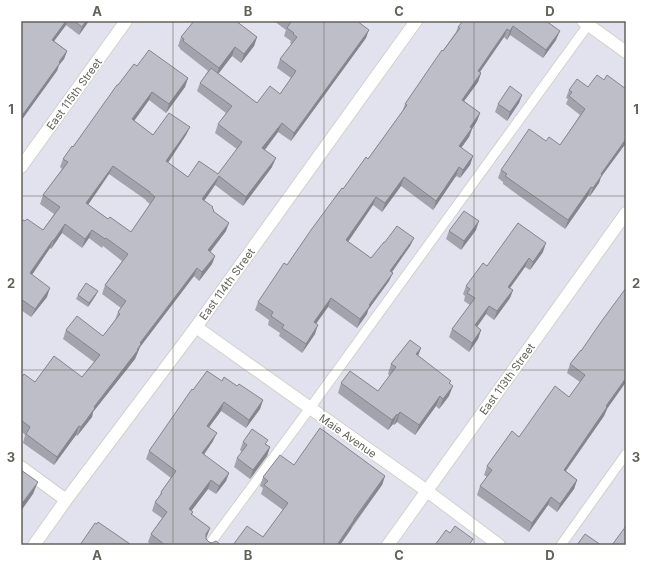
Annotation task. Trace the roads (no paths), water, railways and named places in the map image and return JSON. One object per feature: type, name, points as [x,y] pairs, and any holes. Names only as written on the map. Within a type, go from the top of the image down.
[{"type":"street","name":"East 115th Street","points":[[21,167],[126,21]]},
{"type":"street","name":"East 114th Street","points":[[34,545],[66,500],[196,328],[416,21]]},
{"type":"street","points":[[586,23],[626,52]]},
{"type":"street","name":"East 113th Street","points":[[388,545],[626,213]]},
{"type":"street","name":"Maie Avenue","points":[[196,328],[427,491],[499,545]]},
{"type":"street","points":[[21,467],[66,500]]},
{"type":"lane","points":[[209,545],[310,408],[586,23]]},
{"type":"lane","points":[[561,545],[626,454]]}]
